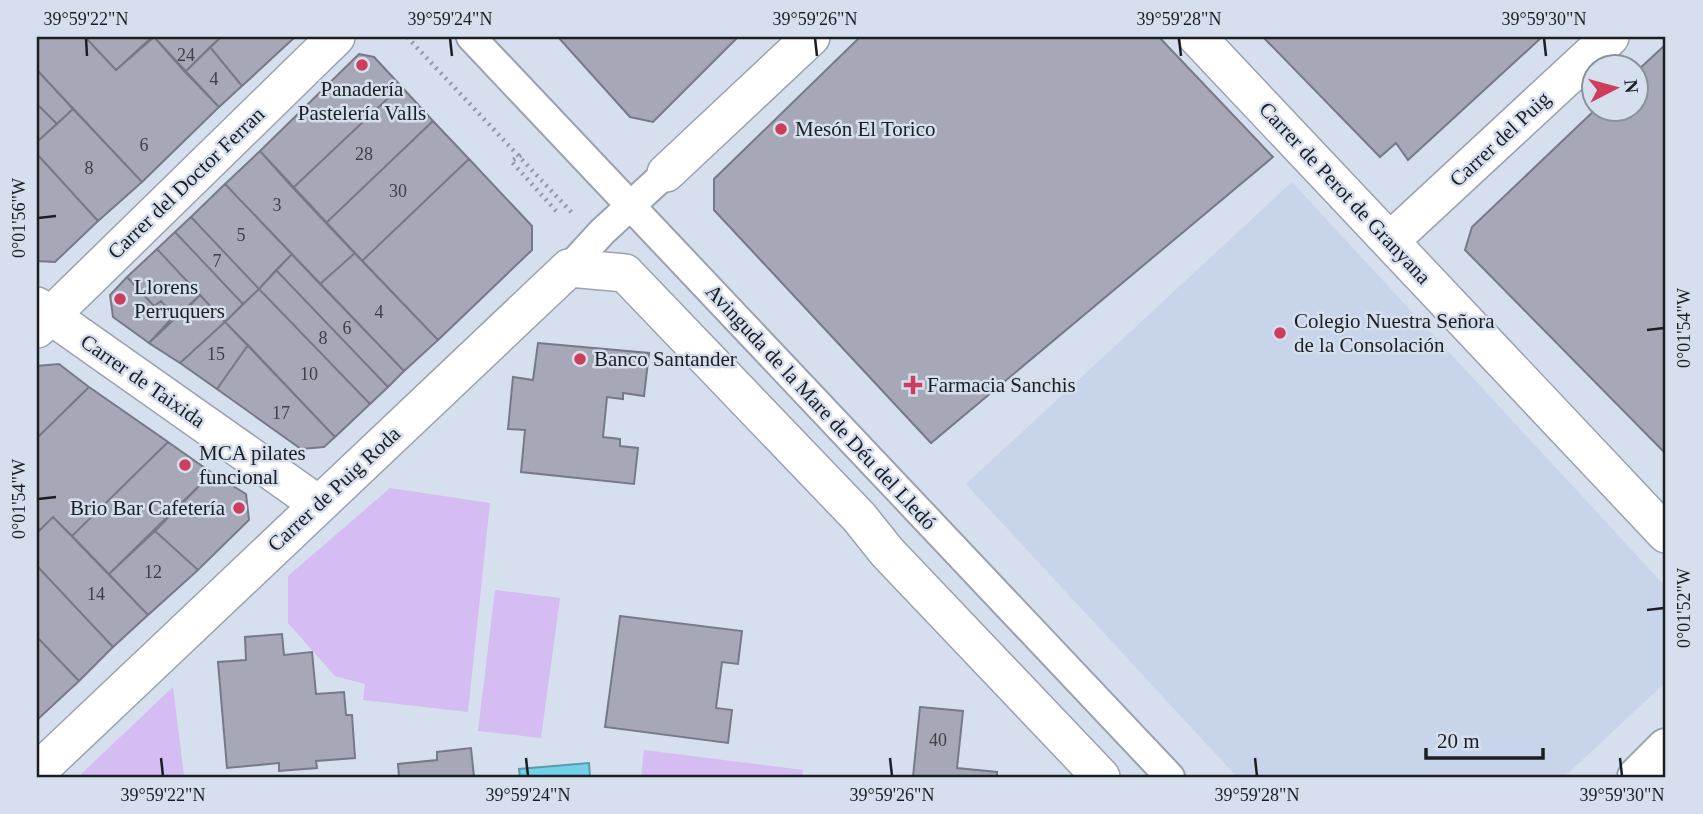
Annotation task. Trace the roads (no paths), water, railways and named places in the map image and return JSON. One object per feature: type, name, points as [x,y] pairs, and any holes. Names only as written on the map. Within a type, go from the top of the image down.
[{"type":"street","name":"Carrer del Doctor Ferran","points":[[41,317],[335,37]]},
{"type":"street","name":"Avinguda de la Mare de Déu del Lledó","points":[[471,37],[1170,777]]},
{"type":"street","points":[[666,173],[811,37]]},
{"type":"street","name":"Carrer de Perot de Granyana","points":[[1197,37],[1666,534]]},
{"type":"street","name":"Carrer del Puig","points":[[1390,241],[1610,37]]},
{"type":"street","name":"Carrer de Puig Roda","points":[[37,772],[666,173]]},
{"type":"street","points":[[569,268],[625,273],[859,517],[887,552],[1101,777]]},
{"type":"street","name":"Carrer de Taixida","points":[[41,317],[318,503]]},
{"type":"street","points":[[1637,777],[1666,748]]},
{"type":"water","points":[[589,763],[590,777],[520,777],[519,769]]},
{"type":"place","name":"Panadería Pastelería Valls","points":[[362,65]]},
{"type":"place","name":"Mesón El Torico","points":[[781,129]]},
{"type":"place","name":"Llorens Perruquers","points":[[120,299]]},
{"type":"place","name":"Colegio Nuestra Señora de la Consolación","points":[[1280,333]]},
{"type":"place","name":"Banco Santander","points":[[580,359]]},
{"type":"place","name":"Farmacia Sanchis","points":[[913,385]]},
{"type":"place","name":"MCA pilates funcional","points":[[185,465]]},
{"type":"place","name":"Brio Bar Cafetería","points":[[239,508]]}]
